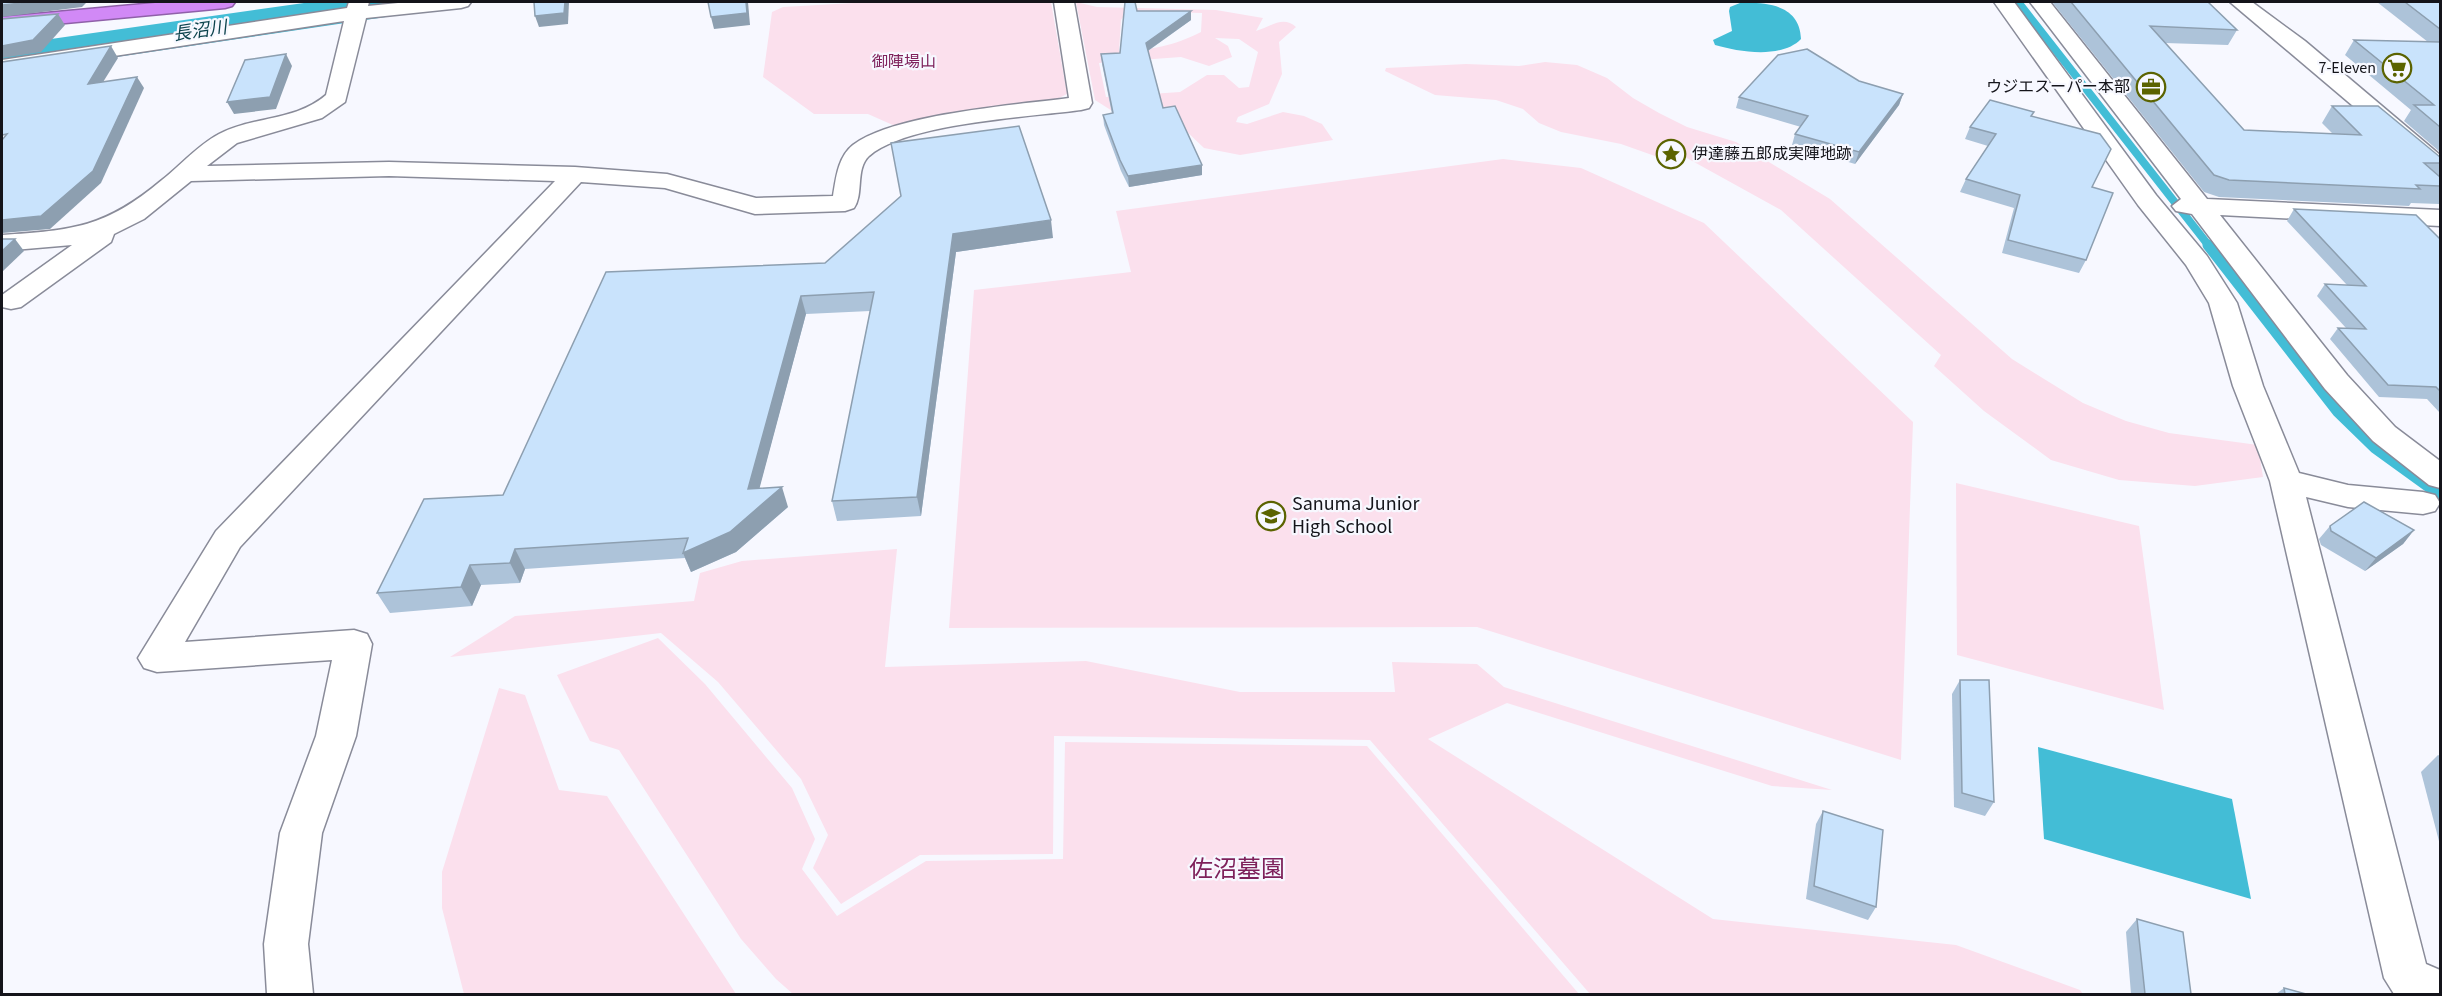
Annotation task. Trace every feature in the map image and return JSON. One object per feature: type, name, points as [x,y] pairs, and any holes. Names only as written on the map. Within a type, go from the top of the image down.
[{"type":"highway","points":[[2,23],[225,2]]},
{"type":"street","points":[[2,66],[357,9],[461,2]]},
{"type":"street","points":[[185,174],[411,169],[575,174],[667,181],[755,206],[845,203],[850,170],[855,159],[861,151],[881,139],[911,128],[1082,103],[1064,2]]},
{"type":"street","points":[[2004,2],[2147,200],[2197,262],[2223,303],[2248,386],[2286,482],[2407,978],[2440,992]]},
{"type":"street","points":[[2040,2],[2198,208],[2336,382],[2432,490]]},
{"type":"street","points":[[2240,2],[2297,46],[2440,167]]},
{"type":"street","points":[[11,301],[121,222],[229,138],[305,116],[330,105],[337,97],[357,9]]},
{"type":"street","points":[[290,994],[286,944],[301,833],[336,736],[354,644],[157,658],[228,539],[575,174]]},
{"type":"street","points":[[2147,200],[2198,208],[2440,218]]},
{"type":"street","points":[[2,243],[82,236],[121,222]]},
{"type":"street","points":[[2286,482],[2348,495],[2432,490]]},
{"type":"green space","name":"御陣場山","points":[[871,2],[1051,2],[1067,94],[1051,102],[895,126],[868,114],[814,114],[763,77],[772,12],[783,7]]},
{"type":"green space","points":[[1076,2],[1097,7],[1216,10],[1263,18],[1256,31],[1281,22],[1296,27],[1279,42],[1282,74],[1269,104],[1238,117],[1236,122],[1247,124],[1283,112],[1304,116],[1322,124],[1333,140],[1240,155],[1204,148],[1184,129],[1128,121],[1095,100]],"holes":[[[1127,11],[1202,13],[1201,32],[1162,46],[1119,51],[1121,20]],[[1215,38],[1239,39],[1258,52],[1249,87],[1239,88],[1224,75],[1207,75],[1180,92],[1106,97],[1099,63],[1181,57],[1209,66],[1232,57],[1228,46]]]},
{"type":"green space","points":[[1545,62],[1577,65],[1607,78],[1633,98],[1687,127],[1736,142],[1830,199],[2012,359],[2083,403],[2126,421],[2169,433],[2258,445],[2263,477],[2195,486],[2119,480],[2051,460],[1984,411],[1934,366],[1941,355],[1781,210],[1685,157],[1669,161],[1621,144],[1561,132],[1539,123],[1523,109],[1496,100],[1435,95],[1385,71],[1386,68],[1466,64],[1519,66]]},
{"type":"green space","points":[[1503,159],[1581,168],[1704,223],[1913,422],[1901,760],[1477,627],[949,628],[974,290],[1131,272],[1116,211]]},
{"type":"green space","points":[[1956,483],[2139,526],[2164,710],[1957,655]]},
{"type":"green space","points":[[897,549],[885,667],[1086,661],[1240,692],[1395,692],[1392,662],[1477,664],[1504,687],[1832,790],[1772,786],[1507,703],[1428,739],[1713,919],[1956,945],[2080,990],[2083,994],[1590,994],[1370,740],[1054,736],[1053,854],[920,855],[841,904],[813,868],[828,835],[801,779],[718,682],[661,633],[450,657],[515,616],[694,601],[700,573],[742,561]]},
{"type":"green space","name":"佐沼墓園","points":[[658,638],[705,684],[792,788],[815,839],[802,869],[837,916],[926,861],[1063,859],[1065,742],[1367,746],[1579,994],[793,994],[776,979],[741,939],[619,750],[590,741],[557,675]]},
{"type":"green space","points":[[499,688],[525,695],[559,790],[607,796],[736,994],[464,994],[442,908],[442,872]]},
{"type":"water","points":[[1740,3],[1761,3],[1788,12],[1795,19],[1801,39],[1793,45],[1772,52],[1736,50],[1715,45],[1713,40],[1732,31],[1730,7]]},
{"type":"water","points":[[2038,747],[2232,799],[2251,899],[2044,839]]},
{"type":"building","points":[[2,2],[31,2],[2,5]]},
{"type":"building","points":[[534,2],[565,2],[564,13],[535,16]]},
{"type":"building","points":[[708,2],[746,2],[747,13],[711,17]]},
{"type":"building","points":[[1125,2],[1135,2],[1137,11],[1191,11],[1146,43],[1163,108],[1175,106],[1202,165],[1128,176],[1120,160],[1103,115],[1113,113],[1101,54],[1120,53]]},
{"type":"building","points":[[2071,2],[2208,2],[2237,30],[2150,26],[2244,130],[2361,135],[2332,106],[2378,106],[2440,157],[2440,163],[2424,163],[2440,177],[2440,186],[2416,185],[2420,189],[2229,180],[2214,175]]},
{"type":"building","points":[[2405,2],[2440,2],[2440,29]]},
{"type":"building","points":[[58,14],[33,40],[2,46],[2,19]]},
{"type":"building","points":[[2354,40],[2440,42],[2440,127],[2414,105],[2434,105]]},
{"type":"building","points":[[111,46],[88,84],[137,77],[93,171],[41,216],[2,220],[2,140],[7,134],[2,135],[2,62]]},
{"type":"building","points":[[1807,49],[1859,81],[1903,94],[1859,152],[1795,134],[1808,116],[1739,97],[1778,55]]},
{"type":"building","points":[[286,54],[270,97],[227,102],[245,60]]},
{"type":"building","points":[[1990,100],[2034,112],[2031,116],[2100,134],[2111,149],[2092,187],[2113,193],[2086,260],[2008,240],[2020,195],[1966,179],[1996,134],[1970,127]]},
{"type":"building","points":[[1019,126],[1051,220],[953,234],[917,497],[832,501],[874,292],[801,296],[748,489],[782,487],[730,532],[683,553],[688,538],[515,549],[510,563],[470,565],[461,587],[377,593],[424,499],[503,495],[606,272],[825,263],[901,196],[891,143]]},
{"type":"building","points":[[2294,209],[2416,215],[2440,239],[2440,391],[2436,387],[2388,385],[2338,328],[2366,329],[2325,284],[2366,286]]},
{"type":"building","points":[[2,239],[15,239],[2,251]]},
{"type":"building","points":[[2364,502],[2414,530],[2376,558],[2331,531],[2330,526]]},
{"type":"building","points":[[1960,680],[1989,680],[1994,802],[1962,793]]},
{"type":"building","points":[[1823,811],[1883,830],[1876,907],[1814,886]]},
{"type":"building","points":[[2137,919],[2183,932],[2191,994],[2145,994]]},
{"type":"building","points":[[2284,988],[2306,994],[2285,994]]},
{"type":"waterway","name":"長沼川","points":[[2,60],[399,2]]},
{"type":"waterway","points":[[2018,2],[2209,246]]},
{"type":"waterway","points":[[2208,245],[2338,412],[2375,448],[2440,495]]},
{"type":"place","name":"7-Eleven","points":[[2397,68]]},
{"type":"place","name":"ウジエスーパー本部","points":[[2151,87]]},
{"type":"place","name":"伊達藤五郎成実陣地跡","points":[[1671,154]]},
{"type":"place","name":"Sanuma Junior High School","points":[[1271,516]]}]
